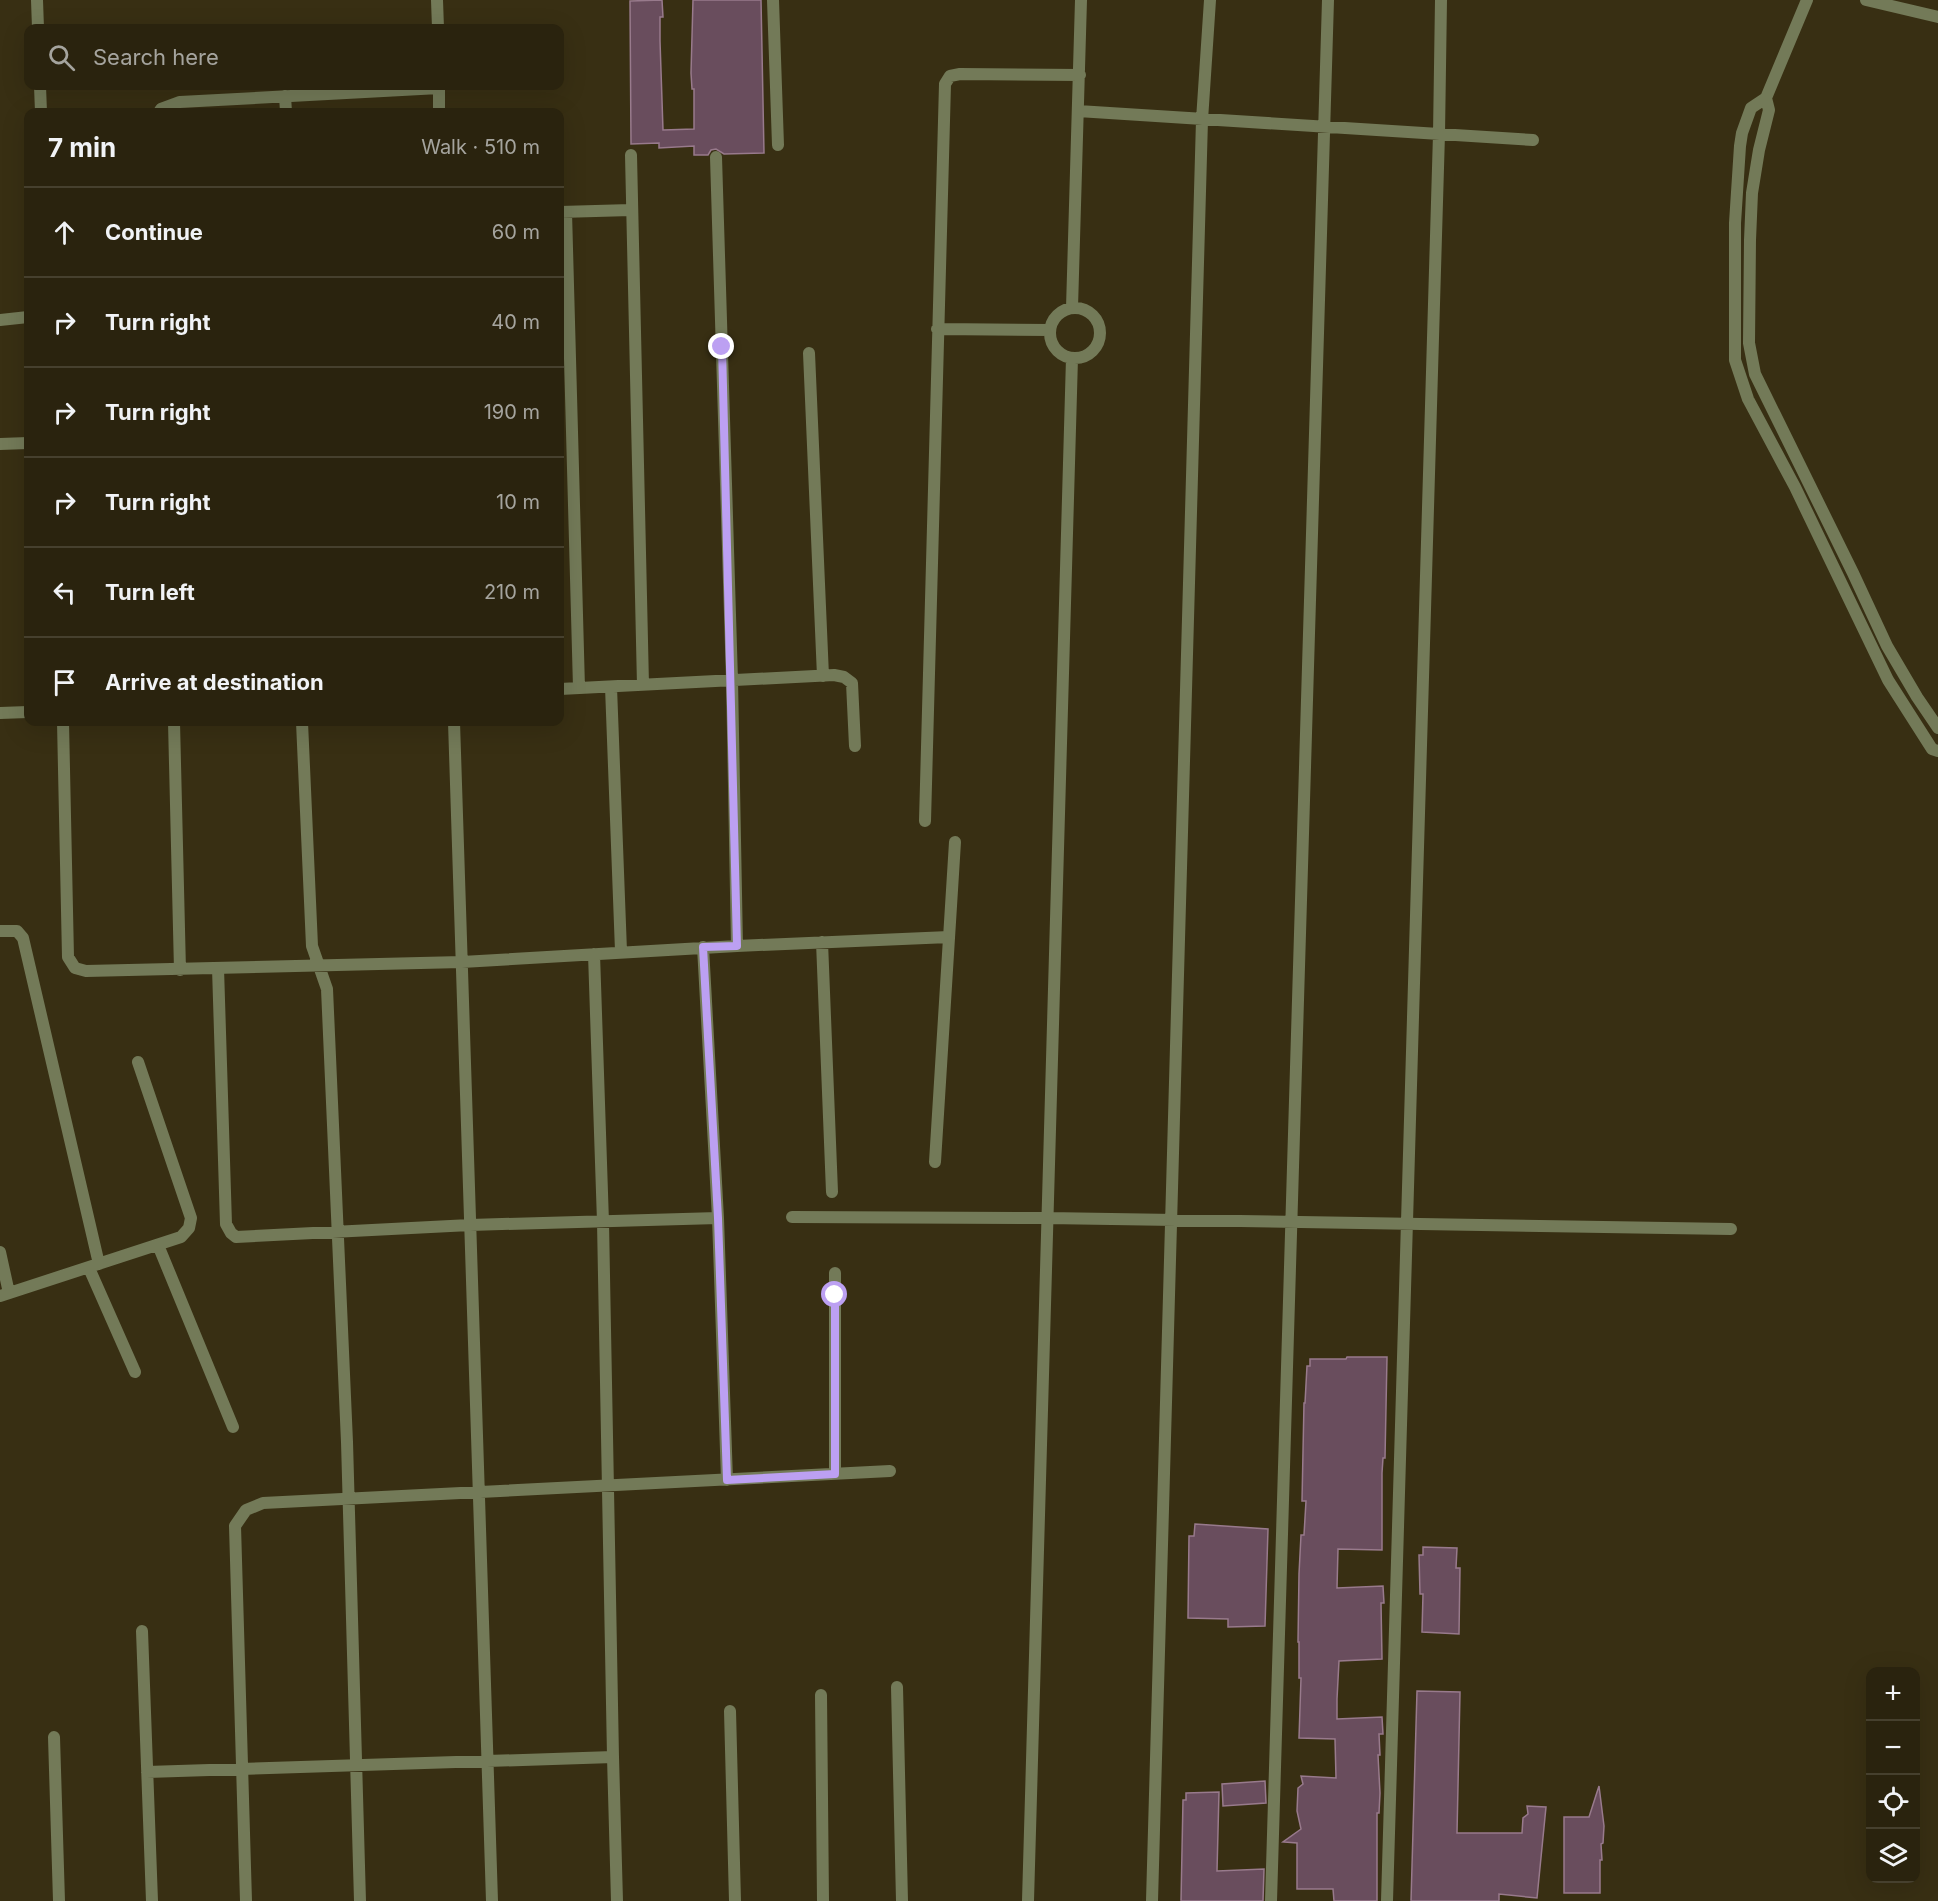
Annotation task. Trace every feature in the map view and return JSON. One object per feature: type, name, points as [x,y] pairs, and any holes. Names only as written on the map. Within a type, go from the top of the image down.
[{"type":"street","points":[[37,0],[38,24]]},
{"type":"street","points":[[437,0],[438,24]]},
{"type":"street","points":[[772,0],[778,145]]},
{"type":"street","points":[[1072,308],[1081,0]]},
{"type":"street","points":[[1152,1901],[1202,120],[1210,0]]},
{"type":"street","points":[[1271,1901],[1328,0]]},
{"type":"street","points":[[1388,1901],[1441,0]]},
{"type":"street","points":[[1807,0],[1766,98],[1751,108],[1742,133],[1736,223],[1734,330],[1737,368],[1748,399],[1795,487],[1888,680],[1932,749],[1938,751]]},
{"type":"street","points":[[1866,0],[1938,17]]},
{"type":"street","points":[[925,821],[945,84],[950,76],[960,74],[1080,75]]},
{"type":"street","points":[[40,90],[41,108]]},
{"type":"street","points":[[164,108],[180,102],[388,90]]},
{"type":"street","points":[[439,90],[439,108]]},
{"type":"street","points":[[285,96],[286,108]]},
{"type":"street","points":[[1766,98],[1769,110],[1752,194],[1750,240],[1749,343],[1755,374],[1887,646],[1917,698],[1938,728]]},
{"type":"street","points":[[1078,111],[1533,140]]},
{"type":"street","points":[[630,155],[643,685]]},
{"type":"street","points":[[716,157],[732,680],[737,946]]},
{"type":"street","points":[[564,212],[631,210]]},
{"type":"street","points":[[564,242],[579,688]]},
{"type":"street","points":[[1072,308],[1080,308],[1095,317],[1100,333],[1095,349],[1088,355],[1072,358],[1058,352],[1050,338],[1050,330],[1056,316],[1072,308]]},
{"type":"street","points":[[0,320],[24,317]]},
{"type":"street","points":[[938,328],[1050,330]]},
{"type":"street","points":[[809,353],[823,676]]},
{"type":"street","points":[[1028,1901],[1072,358]]},
{"type":"street","points":[[0,444],[24,443]]},
{"type":"street","points":[[564,689],[823,676],[844,677],[852,683],[855,746]]},
{"type":"street","points":[[611,687],[621,951]]},
{"type":"street","points":[[0,713],[24,712]]},
{"type":"street","points":[[63,726],[68,957],[75,968],[86,971],[462,962],[621,951],[949,937]]},
{"type":"street","points":[[174,726],[180,970]]},
{"type":"street","points":[[302,726],[312,946],[327,989],[349,1500],[360,1901]]},
{"type":"street","points":[[454,726],[492,1901]]},
{"type":"street","points":[[935,1162],[955,842]]},
{"type":"street","points":[[0,931],[17,931],[23,938],[94,1266],[135,1372]]},
{"type":"street","points":[[822,942],[832,1192]]},
{"type":"street","points":[[703,947],[718,1218],[727,1480]]},
{"type":"street","points":[[594,954],[603,1222],[617,1901]]},
{"type":"street","points":[[218,968],[226,1224],[236,1237],[471,1225],[718,1218]]},
{"type":"street","points":[[0,1252],[5,1295],[181,1237],[189,1228],[191,1218],[138,1062]]},
{"type":"street","points":[[792,1217],[1047,1218],[1731,1228]]},
{"type":"street","points":[[158,1245],[233,1427]]},
{"type":"street","points":[[835,1273],[835,1474]]},
{"type":"street","points":[[246,1901],[235,1527],[246,1510],[263,1503],[890,1471]]},
{"type":"street","points":[[142,1631],[152,1901]]},
{"type":"street","points":[[897,1687],[902,1901]]},
{"type":"street","points":[[821,1695],[823,1901]]},
{"type":"street","points":[[730,1711],[735,1901]]},
{"type":"street","points":[[54,1737],[59,1901]]},
{"type":"street","points":[[147,1772],[613,1757]]},
{"type":"building","points":[[662,0],[663,17],[660,17],[660,41],[663,130],[694,129],[694,89],[692,89],[691,73],[693,0],[761,0],[764,153],[724,154],[716,149],[711,150],[708,155],[694,155],[694,146],[659,148],[659,143],[631,144],[630,1]]},
{"type":"building","points":[[1347,1357],[1387,1357],[1385,1458],[1383,1458],[1382,1473],[1382,1550],[1338,1549],[1337,1588],[1383,1586],[1382,1659],[1339,1661],[1337,1699],[1337,1719],[1382,1717],[1383,1734],[1379,1734],[1380,1755],[1378,1755],[1380,1793],[1379,1813],[1377,1813],[1377,1901],[1334,1901],[1333,1889],[1297,1889],[1297,1843],[1283,1842],[1301,1829],[1297,1811],[1298,1788],[1303,1784],[1301,1776],[1336,1778],[1335,1739],[1299,1738],[1301,1678],[1299,1678],[1298,1642],[1299,1574],[1306,1501],[1302,1501],[1307,1366],[1310,1366],[1310,1359],[1346,1359]]},
{"type":"building","points":[[1195,1524],[1268,1529],[1265,1626],[1228,1627],[1228,1619],[1188,1618],[1189,1536],[1194,1536]]},
{"type":"building","points":[[1423,1547],[1457,1548],[1456,1568],[1460,1568],[1459,1634],[1422,1632],[1423,1594],[1420,1594],[1419,1555],[1423,1555]]},
{"type":"building","points":[[1417,1691],[1460,1692],[1457,1833],[1522,1833],[1523,1818],[1528,1814],[1527,1806],[1546,1807],[1537,1898],[1499,1894],[1499,1901],[1411,1901]]},
{"type":"building","points":[[1265,1781],[1266,1803],[1223,1806],[1222,1784]]},
{"type":"building","points":[[1599,1786],[1604,1826],[1603,1843],[1601,1844],[1602,1860],[1600,1860],[1600,1893],[1564,1893],[1564,1817],[1589,1817]]},
{"type":"building","points":[[1219,1792],[1217,1871],[1264,1869],[1263,1901],[1181,1901],[1183,1800],[1186,1800],[1186,1793]]},
{"type":"route","points":[[722,347],[737,946],[703,947],[718,1218],[727,1480],[835,1474],[835,1295]]}]
